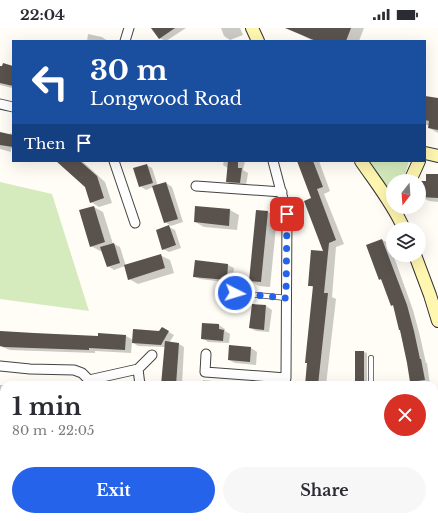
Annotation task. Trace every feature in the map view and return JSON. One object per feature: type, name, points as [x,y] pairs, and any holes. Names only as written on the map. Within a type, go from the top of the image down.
[{"type":"street","points":[[125,40],[129,28]]},
{"type":"street","points":[[252,28],[258,40]]},
{"type":"street","points":[[0,104],[12,107]]},
{"type":"street","points":[[426,153],[438,156]]},
{"type":"street","points":[[114,162],[135,222]]},
{"type":"street","points":[[273,162],[287,214],[285,381]]},
{"type":"street","points":[[362,162],[402,218]]},
{"type":"street","points":[[413,174],[419,162]]},
{"type":"street","points":[[196,186],[282,192]]},
{"type":"street","points":[[418,262],[438,321]]},
{"type":"street","points":[[206,354],[204,372],[277,381]]},
{"type":"street","points":[[94,381],[138,370],[152,355]]},
{"type":"street","points":[[0,366],[30,369],[74,370],[82,373],[89,381]]},
{"type":"street","points":[[138,370],[139,381]]},
{"type":"lane","points":[[235,293],[286,298]]},
{"type":"lane","points":[[371,358],[371,381]]},
{"type":"green space","points":[[368,162],[409,162],[405,174],[386,174],[386,190]]},
{"type":"green space","points":[[0,182],[52,194],[89,311],[0,299]]},
{"type":"building","points":[[151,28],[175,28],[159,39]]},
{"type":"building","points":[[285,28],[351,28],[346,40],[314,40]]},
{"type":"building","points":[[3,63],[12,66],[12,86],[0,83],[0,66],[2,66]]},
{"type":"building","points":[[426,96],[438,98],[438,130],[428,128],[429,121],[426,120]]},
{"type":"building","points":[[0,132],[12,135],[12,147],[0,145]]},
{"type":"building","points":[[57,162],[81,162],[97,176],[104,198],[90,203],[85,187]]},
{"type":"building","points":[[228,162],[238,162],[238,168],[242,168],[240,183],[226,182]]},
{"type":"building","points":[[297,162],[313,162],[323,187],[317,189],[336,240],[329,243],[324,293],[328,293],[318,381],[305,381],[307,363],[305,363],[313,286],[308,286],[311,250],[323,251],[304,201],[311,198]]},
{"type":"building","points":[[147,164],[153,183],[139,187],[133,168]]},
{"type":"building","points":[[426,174],[438,174],[438,198],[426,197]]},
{"type":"building","points":[[166,182],[178,219],[164,223],[152,186]]},
{"type":"building","points":[[94,206],[105,242],[90,247],[79,210]]},
{"type":"building","points":[[195,206],[230,209],[229,226],[194,222]]},
{"type":"building","points":[[256,210],[268,211],[261,282],[249,281]]},
{"type":"building","points":[[169,225],[176,245],[162,250],[156,230]]},
{"type":"building","points":[[382,239],[386,250],[386,262],[391,262],[407,305],[425,380],[410,381],[400,330],[393,305],[391,306],[381,279],[379,280],[366,245]]},
{"type":"building","points":[[114,243],[120,263],[107,267],[100,247]]},
{"type":"building","points":[[161,254],[165,268],[128,280],[124,265]]},
{"type":"building","points":[[195,260],[228,264],[227,280],[193,277]]},
{"type":"building","points":[[252,304],[266,305],[264,330],[249,328]]},
{"type":"building","points":[[202,323],[219,324],[219,329],[224,330],[223,341],[201,339]]},
{"type":"building","points":[[162,327],[169,331],[161,345],[132,343],[133,329],[159,331]]},
{"type":"building","points":[[0,331],[98,336],[98,333],[126,335],[125,350],[4,347],[0,346]]},
{"type":"building","points":[[165,341],[179,343],[176,381],[161,381]]},
{"type":"building","points":[[229,345],[251,347],[250,362],[228,360]]},
{"type":"building","points":[[355,351],[364,351],[364,381],[355,381]]},
{"type":"route","points":[[235,293],[286,298],[287,214]]}]
